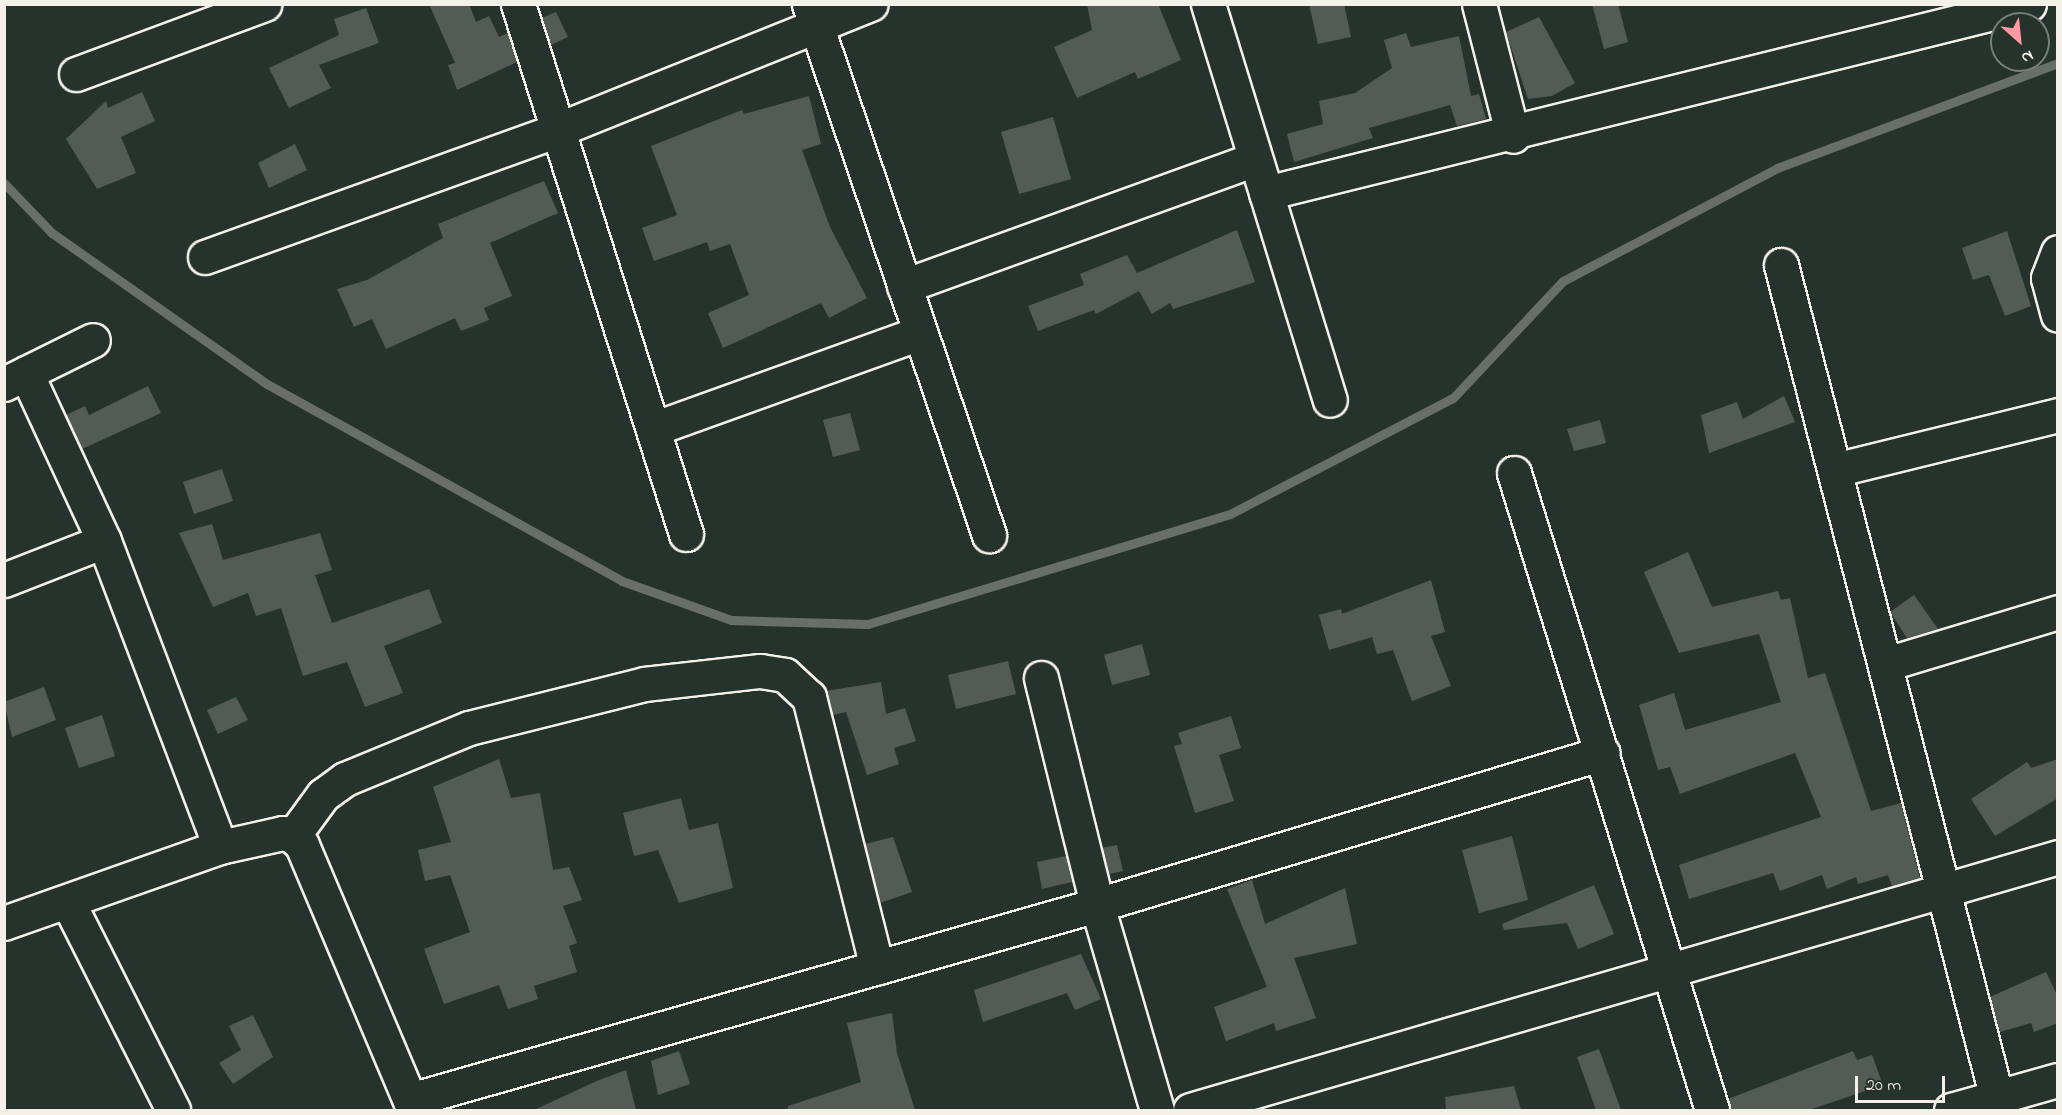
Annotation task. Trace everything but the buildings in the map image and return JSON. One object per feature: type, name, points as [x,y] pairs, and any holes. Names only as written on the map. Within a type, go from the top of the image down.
[{"type":"street","points":[[76,74],[264,4]]},
{"type":"street","points":[[518,4],[686,534]]},
{"type":"street","points":[[205,257],[557,130],[812,15],[872,4]]},
{"type":"street","points":[[1208,4],[1330,400]]},
{"type":"street","points":[[1479,4],[1513,136]]},
{"type":"street","points":[[1266,193],[1513,136],[2029,4]]},
{"type":"street","points":[[812,15],[988,535]]},
{"type":"street","points":[[904,286],[1256,159]]},
{"type":"street","points":[[2058,252],[2048,278],[2058,315]]},
{"type":"street","points":[[1781,265],[1838,469],[1942,891],[1998,1103]]},
{"type":"street","points":[[653,429],[920,333]]},
{"type":"street","points":[[93,340],[15,378],[104,541],[220,848]]},
{"type":"street","points":[[1838,469],[2058,415]]},
{"type":"street","points":[[1514,473],[1671,971],[1712,1110]]},
{"type":"street","points":[[4,580],[104,541]]},
{"type":"street","points":[[1886,664],[2058,612]]},
{"type":"street","points":[[294,836],[323,795],[345,779],[469,728],[644,684],[760,671],[784,675],[809,697],[877,968]]},
{"type":"street","points":[[1041,678],[1097,906],[1157,1110]]},
{"type":"street","points":[[4,923],[69,904],[220,848],[283,833],[294,836],[302,844],[412,1105],[877,968],[1097,906],[1603,753]]},
{"type":"street","points":[[1190,1110],[2058,857]]},
{"type":"street","points":[[69,904],[174,1110]]},
{"type":"street","points":[[1951,1110],[1998,1103],[2058,1080]]},
{"type":"waterway","points":[[4,183],[52,233],[267,384],[622,581],[731,620],[868,624],[1230,514],[1453,398],[1563,281],[1777,168],[2058,63]]}]
